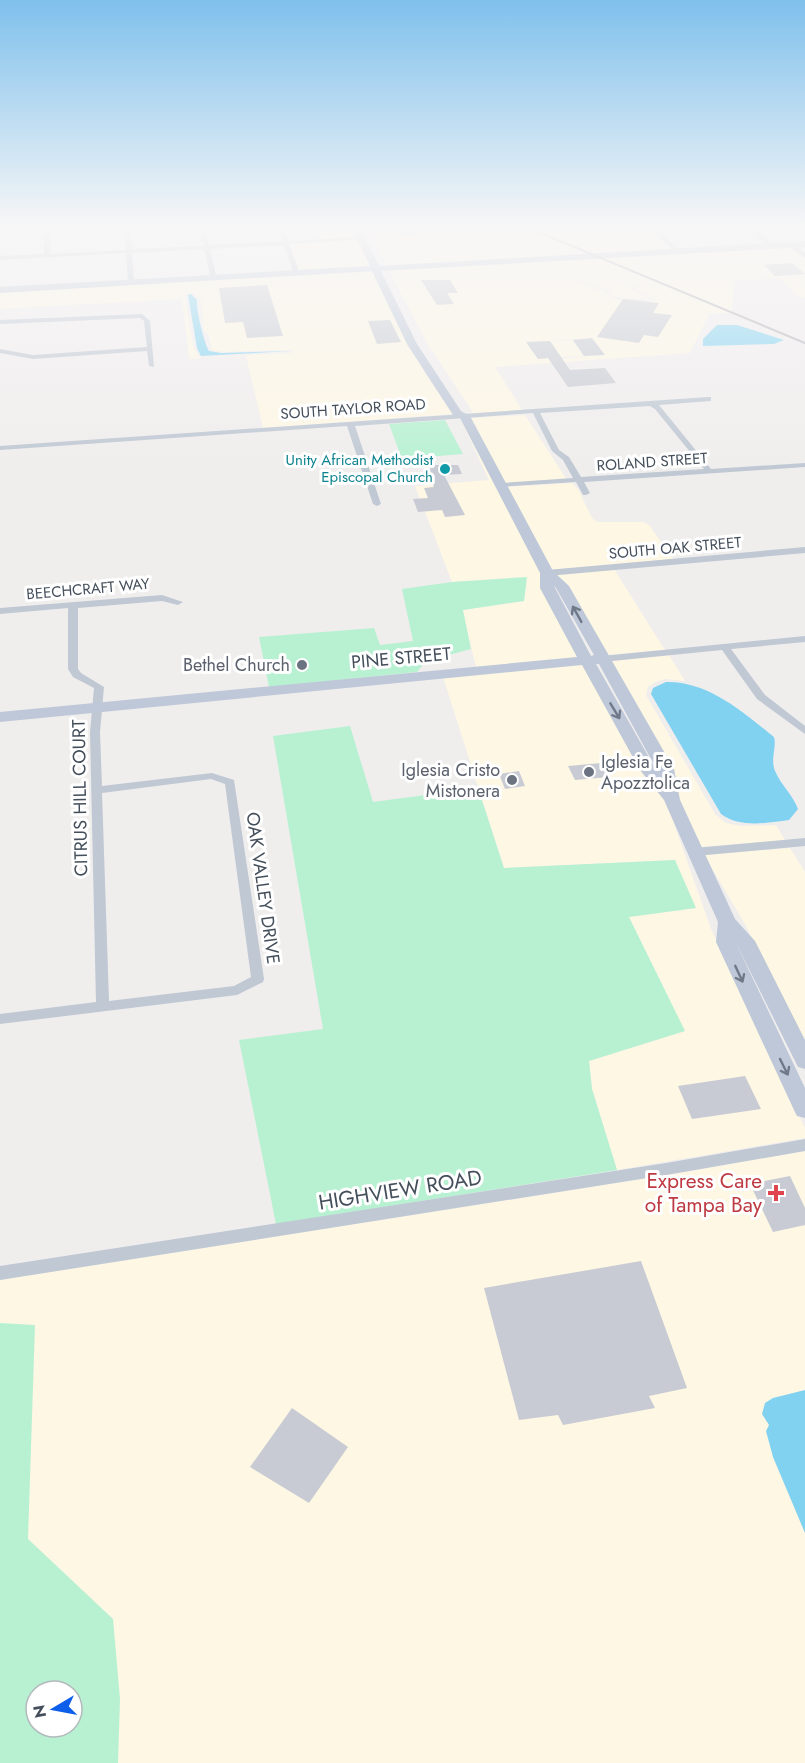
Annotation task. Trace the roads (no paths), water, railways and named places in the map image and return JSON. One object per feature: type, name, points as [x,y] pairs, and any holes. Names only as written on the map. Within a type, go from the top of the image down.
[{"type":"main road","points":[[397,308],[430,375],[457,413],[464,416],[547,573],[547,588],[666,770],[672,800],[727,922],[746,941],[805,1061]]},
{"type":"main road","name":"PINE STREET","points":[[0,717],[594,659]]},
{"type":"main road","points":[[727,922],[725,942],[805,1110]]},
{"type":"street","points":[[0,322],[142,316],[147,321],[152,366]]},
{"type":"street","points":[[0,351],[33,357],[150,350]]},
{"type":"street","name":"SOUTH TAYLOR ROAD","points":[[0,448],[708,399]]},
{"type":"street","points":[[653,404],[709,471]]},
{"type":"street","points":[[536,412],[556,451],[566,459],[586,493]]},
{"type":"street","points":[[350,423],[377,504]]},
{"type":"street","name":"ROLAND STREET","points":[[501,485],[805,465]]},
{"type":"street","name":"SOUTH OAK STREET","points":[[547,573],[805,550]]},
{"type":"street","name":"BEECHCRAFT WAY","points":[[0,611],[162,598],[178,602]]},
{"type":"street","name":"CITRUS HILL COURT","points":[[73,606],[73,669],[77,675],[99,687],[96,707],[103,1005]]},
{"type":"street","name":"PINE STREET","points":[[594,659],[805,639]]},
{"type":"street","points":[[725,647],[760,697],[805,731]]},
{"type":"street","name":"OAK VALLEY DRIVE","points":[[0,1019],[237,990],[258,979],[230,782],[212,776],[98,790]]},
{"type":"street","points":[[695,852],[805,842]]},
{"type":"street","name":"HIGHVIEW ROAD","points":[[0,1273],[666,1169],[805,1144]]},
{"type":"water","points":[[190,308],[198,308],[209,351],[221,353],[291,351],[201,356],[197,348]]},
{"type":"water","points":[[717,325],[737,325],[784,340],[774,344],[703,346],[703,339]]},
{"type":"water","points":[[666,682],[681,683],[710,692],[737,708],[774,737],[775,771],[798,809],[789,820],[745,823],[721,814],[651,694],[653,688]]},
{"type":"water","points":[[805,1390],[805,1533],[773,1457],[766,1431],[769,1425],[762,1414],[765,1403],[773,1398]]},
{"type":"railway","points":[[722,308],[805,343]]},
{"type":"place","name":"Unity African Methodist Episcopal Church","points":[[445,469]]},
{"type":"place","name":"Bethel Church","points":[[302,665]]},
{"type":"place","name":"Iglesia Fe Apozztolica","points":[[589,772]]},
{"type":"place","name":"Iglesia Cristo Mistonera","points":[[512,780]]},
{"type":"place","name":"Express Care of Tampa Bay","points":[[776,1193]]}]
